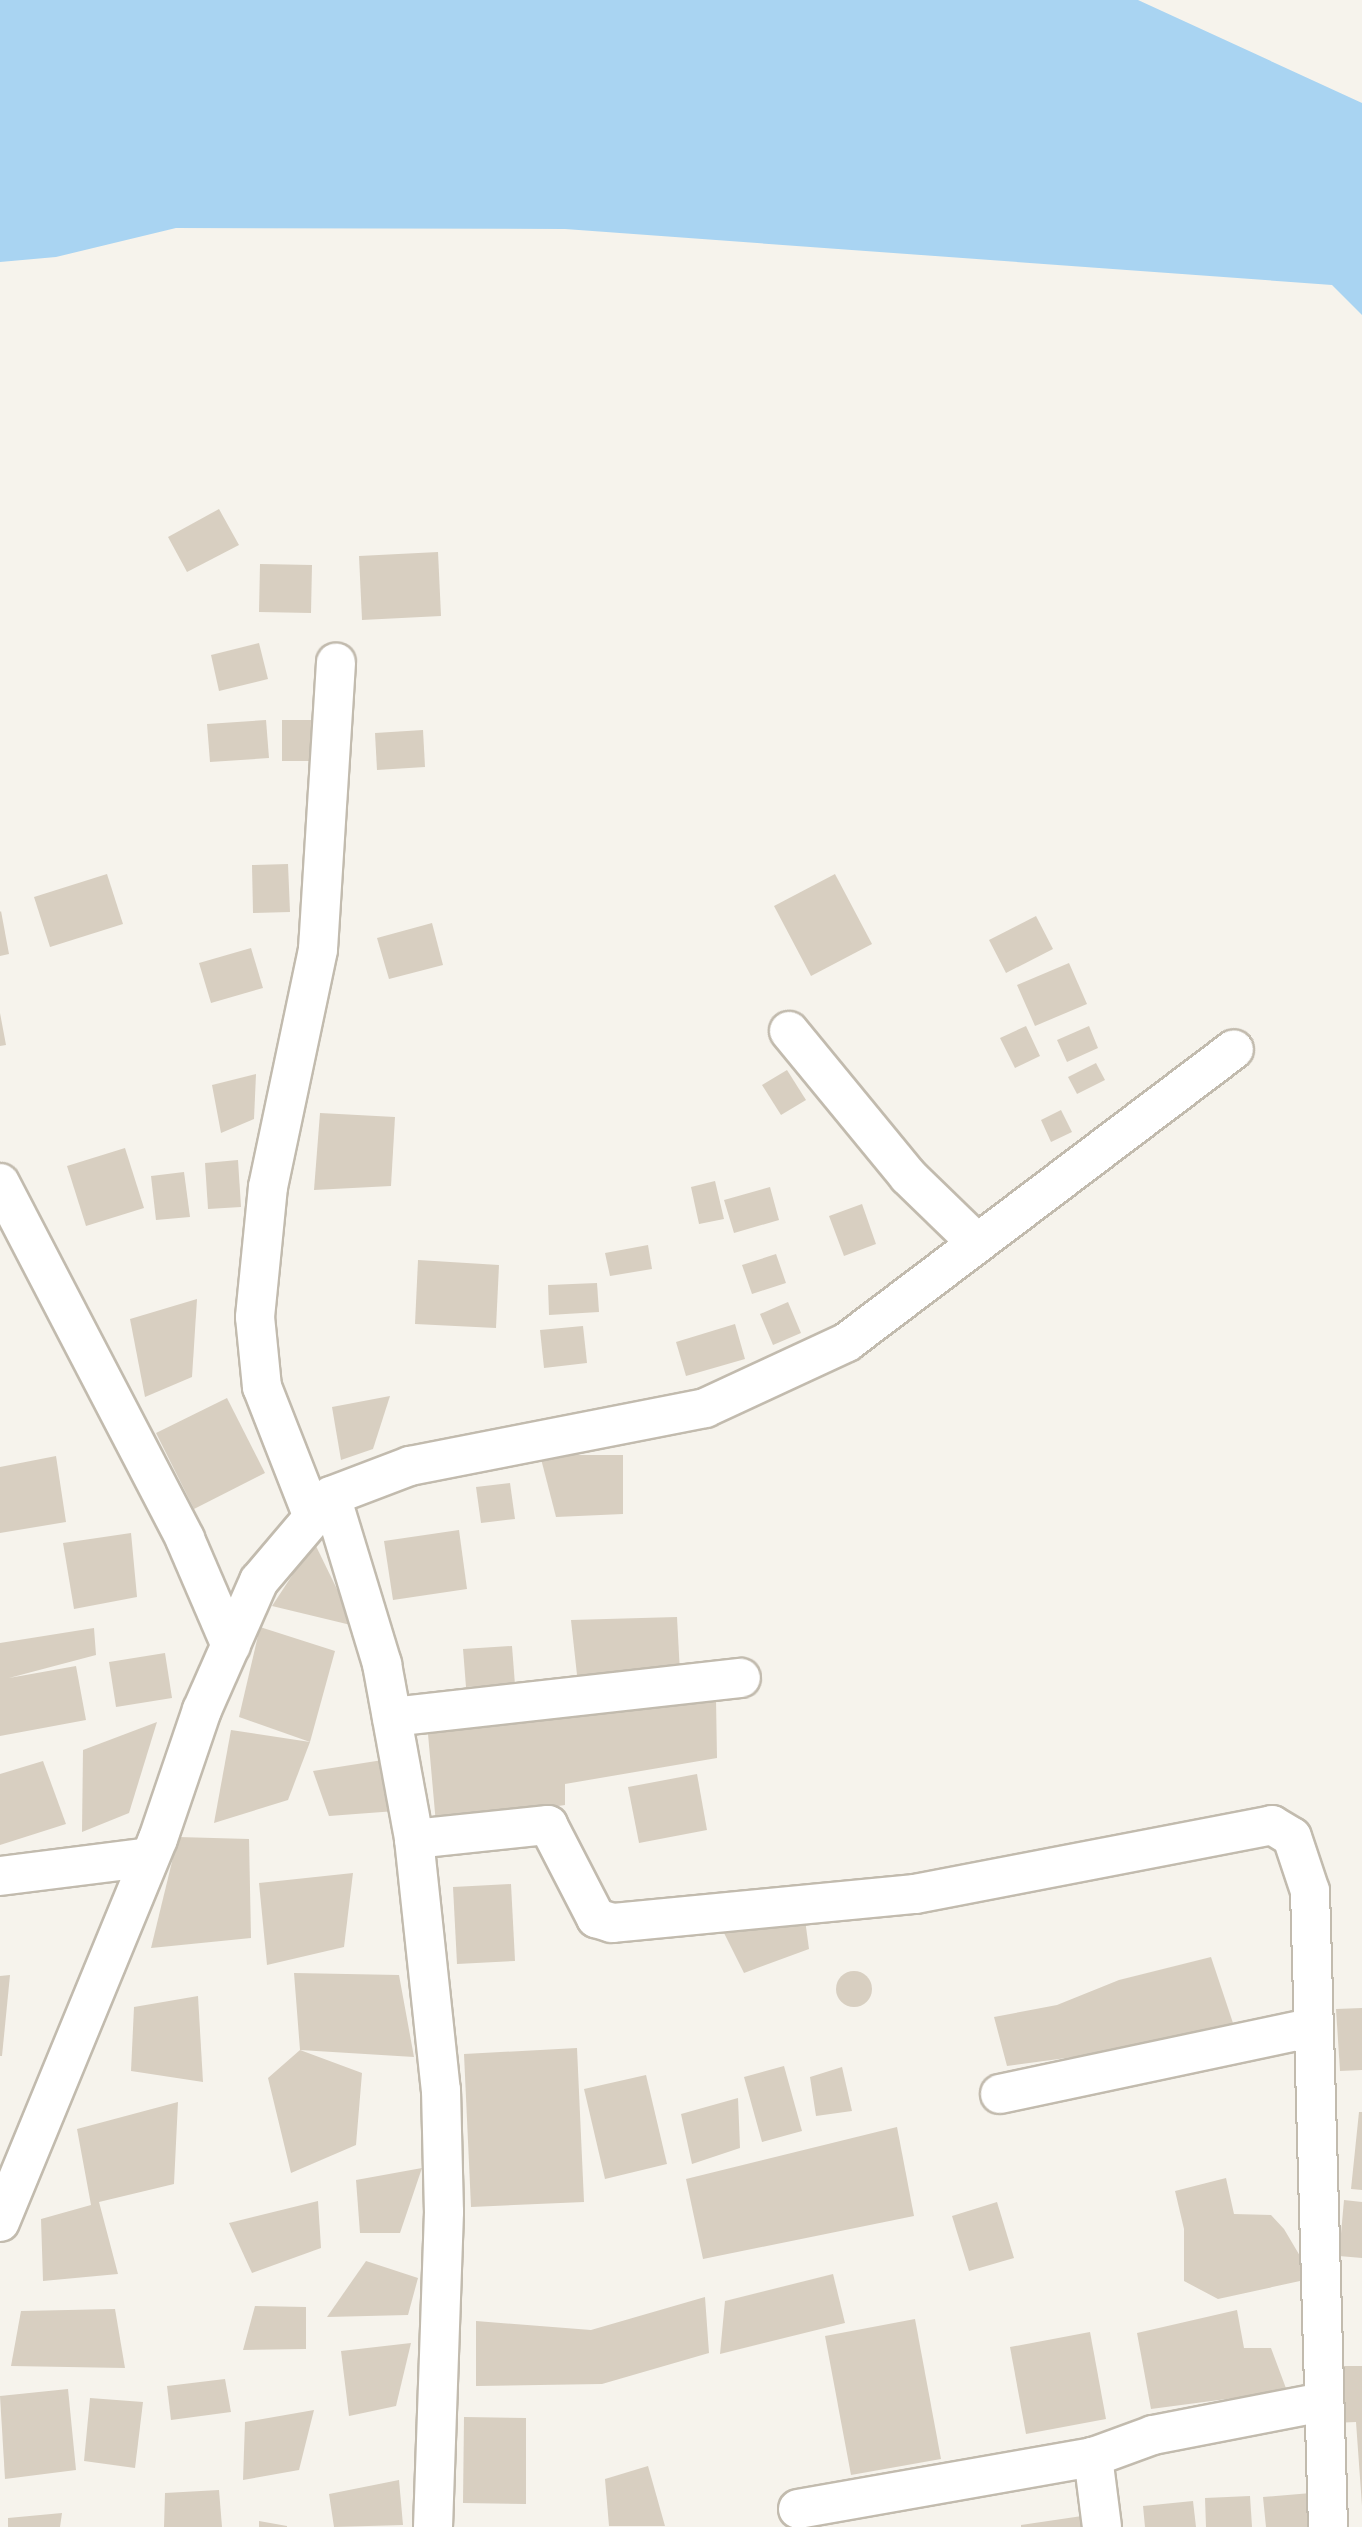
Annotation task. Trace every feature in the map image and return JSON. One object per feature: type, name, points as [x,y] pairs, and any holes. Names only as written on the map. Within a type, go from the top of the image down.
[{"type":"street","points":[[336,663],[318,949],[268,1188],[255,1317],[262,1387],[322,1506],[382,1664],[414,1839],[442,2131],[433,2527]]},
{"type":"street","points":[[789,1031],[908,1176],[977,1243]]},
{"type":"street","points":[[0,2222],[150,1857],[231,1646],[260,1581],[322,1506],[410,1466],[705,1408],[847,1342],[1234,1049]]},
{"type":"street","points":[[0,1183],[185,1539],[231,1646]]},
{"type":"street","points":[[391,1717],[741,1678]]},
{"type":"street","points":[[414,1839],[548,1825],[596,1919],[611,1923],[915,1894],[1272,1825],[1292,1837],[1310,1891],[1310,2028],[1328,2527]]},
{"type":"street","points":[[0,1876],[150,1857]]},
{"type":"street","points":[[1000,2094],[1310,2028]]},
{"type":"street","points":[[798,2509],[1093,2456],[1153,2435],[1323,2402]]},
{"type":"street","points":[[1093,2456],[1102,2527]]},
{"type":"water","points":[[0,0],[1138,0],[1362,103],[1362,315],[1332,285],[565,229],[176,228],[56,257],[0,262]]},
{"type":"building","points":[[219,509],[239,545],[187,572],[168,537]]},
{"type":"building","points":[[438,552],[441,616],[362,620],[359,556]]},
{"type":"building","points":[[260,564],[312,565],[311,613],[259,612]]},
{"type":"building","points":[[259,643],[268,679],[219,691],[211,655]]},
{"type":"building","points":[[266,720],[269,758],[210,762],[207,724]]},
{"type":"building","points":[[282,720],[318,720],[319,761],[282,761]]},
{"type":"building","points":[[423,730],[425,767],[377,770],[375,733]]},
{"type":"building","points":[[288,864],[290,912],[253,913],[252,865]]},
{"type":"building","points":[[107,874],[123,924],[50,947],[34,897]]},
{"type":"building","points":[[835,874],[872,944],[811,976],[774,906]]},
{"type":"building","points":[[0,912],[9,954],[0,956]]},
{"type":"building","points":[[1036,916],[1053,949],[1006,973],[989,940]]},
{"type":"building","points":[[432,923],[443,965],[389,979],[377,938]]},
{"type":"building","points":[[251,948],[263,988],[211,1003],[199,963]]},
{"type":"building","points":[[1069,963],[1087,1004],[1035,1026],[1017,985]]},
{"type":"building","points":[[0,1013],[6,1045],[0,1046]]},
{"type":"building","points":[[1026,1026],[1040,1056],[1015,1068],[1000,1038]]},
{"type":"building","points":[[1089,1026],[1098,1048],[1067,1062],[1057,1040]]},
{"type":"building","points":[[1096,1063],[1105,1080],[1077,1094],[1068,1077]]},
{"type":"building","points":[[787,1070],[806,1100],[781,1115],[762,1085]]},
{"type":"building","points":[[256,1074],[254,1119],[221,1133],[212,1085]]},
{"type":"building","points":[[1061,1110],[1072,1132],[1051,1142],[1041,1120]]},
{"type":"building","points":[[320,1113],[395,1117],[391,1186],[314,1190]]},
{"type":"building","points":[[125,1148],[144,1208],[86,1226],[67,1166]]},
{"type":"building","points":[[238,1160],[241,1207],[208,1209],[205,1163]]},
{"type":"building","points":[[184,1172],[190,1217],[156,1220],[151,1176]]},
{"type":"building","points":[[715,1181],[724,1219],[699,1224],[691,1187]]},
{"type":"building","points":[[770,1187],[779,1220],[734,1233],[724,1200]]},
{"type":"building","points":[[862,1204],[876,1244],[844,1256],[829,1216]]},
{"type":"building","points":[[648,1245],[652,1269],[610,1276],[605,1253]]},
{"type":"building","points":[[776,1254],[786,1283],[752,1294],[742,1265]]},
{"type":"building","points":[[418,1260],[499,1265],[496,1328],[415,1324]]},
{"type":"building","points":[[597,1283],[599,1312],[549,1315],[548,1285]]},
{"type":"building","points":[[197,1299],[192,1377],[145,1397],[130,1319]]},
{"type":"building","points":[[788,1302],[801,1333],[773,1345],[760,1314]]},
{"type":"building","points":[[735,1324],[745,1359],[686,1376],[676,1342]]},
{"type":"building","points":[[583,1326],[587,1363],[544,1368],[540,1330]]},
{"type":"building","points":[[390,1396],[373,1449],[341,1460],[332,1407]]},
{"type":"building","points":[[227,1398],[265,1473],[194,1509],[156,1433]]},
{"type":"building","points":[[540,1455],[623,1455],[623,1514],[556,1517]]},
{"type":"building","points":[[56,1456],[66,1522],[0,1533],[0,1467]]},
{"type":"building","points":[[510,1483],[515,1519],[481,1523],[476,1487]]},
{"type":"building","points":[[459,1530],[467,1589],[393,1600],[384,1541]]},
{"type":"building","points":[[131,1533],[137,1597],[74,1609],[63,1543]]},
{"type":"building","points":[[314,1542],[355,1626],[272,1606]]},
{"type":"building","points":[[677,1617],[680,1673],[577,1675],[571,1620]]},
{"type":"building","points":[[260,1627],[335,1651],[310,1742],[239,1717]]},
{"type":"building","points":[[94,1628],[96,1655],[9,1678],[76,1666],[86,1720],[0,1736],[0,1643]]},
{"type":"building","points":[[512,1646],[515,1685],[466,1687],[463,1649]]},
{"type":"building","points":[[165,1653],[172,1698],[116,1707],[109,1662]]},
{"type":"building","points":[[716,1698],[717,1758],[565,1784],[565,1805],[436,1824],[428,1734]]},
{"type":"building","points":[[157,1722],[129,1813],[82,1832],[83,1750]]},
{"type":"building","points":[[231,1730],[310,1742],[288,1800],[214,1823]]},
{"type":"building","points":[[389,1759],[409,1810],[329,1816],[313,1771]]},
{"type":"building","points":[[43,1761],[66,1824],[0,1845],[0,1774]]},
{"type":"building","points":[[697,1774],[707,1830],[639,1843],[628,1787]]},
{"type":"building","points":[[178,1837],[249,1839],[251,1938],[151,1948]]},
{"type":"building","points":[[353,1873],[344,1947],[267,1965],[259,1883]]},
{"type":"building","points":[[511,1884],[515,1961],[457,1964],[453,1887]]},
{"type":"building","points":[[803,1905],[809,1949],[744,1973],[722,1929]]},
{"type":"building","points":[[1211,1957],[1237,2035],[1007,2066],[994,2017],[1057,2005],[1119,1980]]},
{"type":"building","points":[[854,1971],[867,1976],[872,1989],[867,2002],[854,2007],[841,2002],[836,1989],[841,1976]]},
{"type":"building","points":[[294,1973],[399,1975],[414,2057],[300,2050]]},
{"type":"building","points":[[10,1975],[2,2056],[0,2056],[0,1976]]},
{"type":"building","points":[[198,1996],[203,2082],[131,2071],[134,2007]]},
{"type":"building","points":[[1362,2008],[1362,2070],[1340,2071],[1336,2009]]},
{"type":"building","points":[[577,2048],[584,2202],[471,2207],[464,2054]]},
{"type":"building","points":[[300,2050],[362,2073],[356,2145],[291,2173],[268,2078]]},
{"type":"building","points":[[784,2066],[802,2131],[762,2142],[744,2077]]},
{"type":"building","points":[[842,2067],[852,2111],[816,2116],[810,2077]]},
{"type":"building","points":[[646,2075],[667,2164],[605,2179],[584,2089]]},
{"type":"building","points":[[738,2098],[740,2148],[692,2164],[681,2114]]},
{"type":"building","points":[[178,2102],[174,2184],[99,2202],[118,2274],[43,2281],[41,2219],[91,2205],[77,2129]]},
{"type":"building","points":[[1359,2112],[1362,2112],[1362,2190],[1351,2189]]},
{"type":"building","points":[[897,2127],[914,2216],[703,2259],[686,2179]]},
{"type":"building","points":[[422,2168],[400,2233],[360,2233],[356,2180]]},
{"type":"building","points":[[1226,2178],[1234,2214],[1271,2215],[1284,2229],[1300,2256],[1300,2281],[1218,2299],[1184,2281],[1184,2229],[1175,2191]]},
{"type":"building","points":[[1344,2200],[1362,2202],[1362,2258],[1339,2256]]},
{"type":"building","points":[[318,2201],[321,2248],[252,2273],[229,2223]]},
{"type":"building","points":[[997,2202],[1014,2258],[969,2271],[952,2216]]},
{"type":"building","points":[[366,2261],[418,2278],[408,2315],[327,2317]]},
{"type":"building","points":[[833,2274],[845,2323],[720,2354],[725,2301]]},
{"type":"building","points":[[705,2297],[709,2353],[602,2384],[476,2386],[476,2321],[591,2330]]},
{"type":"building","points":[[255,2306],[306,2307],[306,2349],[243,2350]]},
{"type":"building","points":[[115,2309],[125,2368],[11,2366],[21,2311]]},
{"type":"building","points":[[1237,2310],[1244,2348],[1271,2348],[1287,2391],[1151,2409],[1137,2333]]},
{"type":"building","points":[[915,2319],[941,2459],[851,2475],[825,2336]]},
{"type":"building","points":[[1090,2332],[1106,2419],[1026,2434],[1010,2347]]},
{"type":"building","points":[[411,2343],[396,2406],[349,2416],[341,2351]]},
{"type":"building","points":[[1332,2366],[1362,2366],[1362,2506],[1356,2422],[1332,2423]]},
{"type":"building","points":[[225,2379],[231,2412],[171,2420],[167,2386]]},
{"type":"building","points":[[68,2389],[76,2470],[5,2479],[0,2396]]},
{"type":"building","points":[[90,2398],[143,2402],[135,2468],[84,2461]]},
{"type":"building","points":[[314,2410],[299,2470],[243,2480],[245,2422]]},
{"type":"building","points":[[464,2417],[526,2418],[526,2504],[463,2503]]},
{"type":"building","points":[[648,2466],[665,2526],[609,2526],[605,2479]]},
{"type":"building","points":[[399,2480],[403,2525],[334,2527],[329,2494]]},
{"type":"building","points":[[219,2490],[222,2527],[164,2527],[165,2493]]},
{"type":"building","points":[[1311,2493],[1314,2527],[1266,2527],[1263,2497]]},
{"type":"building","points":[[1250,2496],[1252,2527],[1206,2527],[1205,2498]]},
{"type":"building","points":[[1193,2501],[1196,2527],[1145,2527],[1143,2506]]},
{"type":"building","points":[[62,2513],[60,2527],[8,2527],[8,2518]]},
{"type":"building","points":[[1082,2516],[1084,2527],[1021,2527],[1021,2525]]},
{"type":"building","points":[[259,2521],[287,2526],[287,2527],[259,2527]]}]
